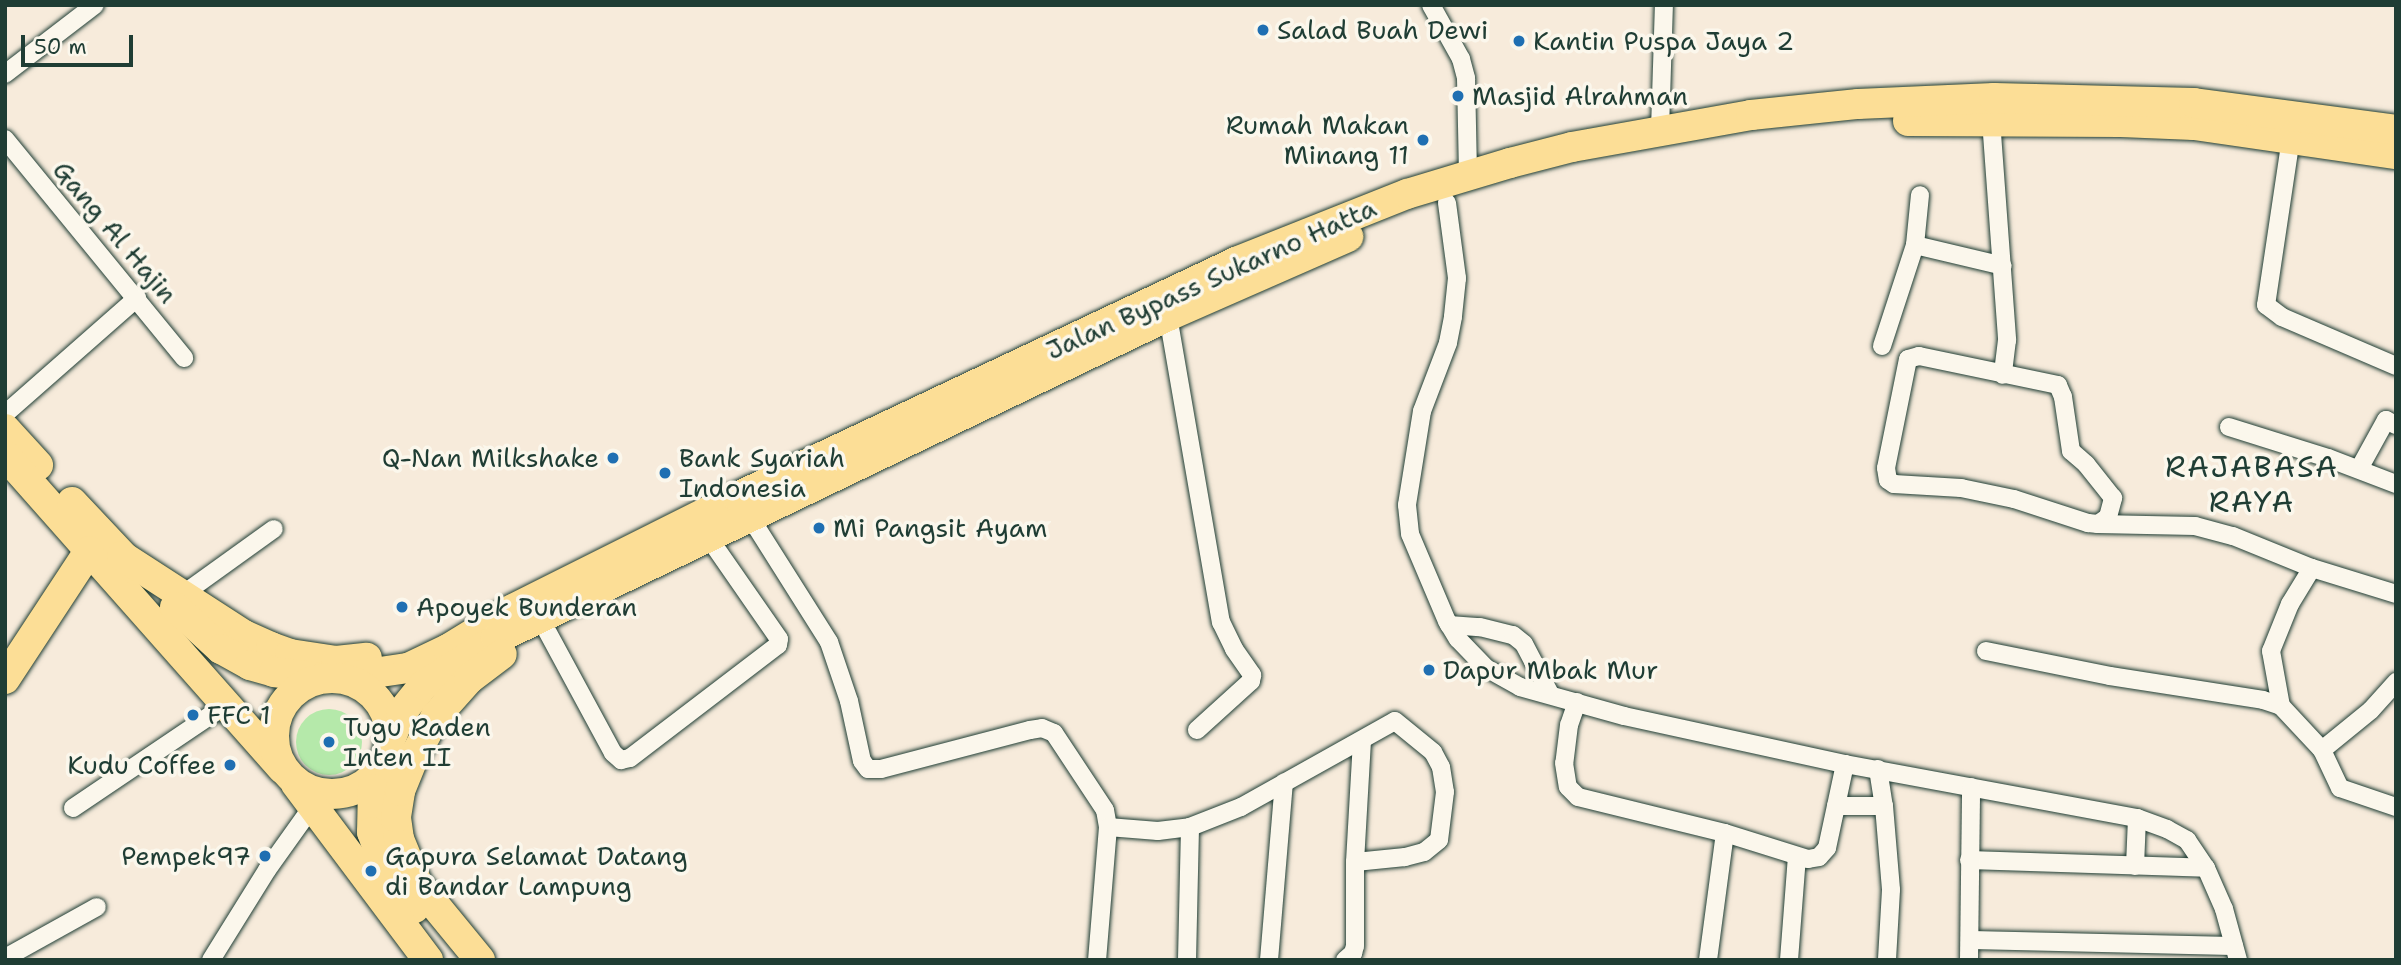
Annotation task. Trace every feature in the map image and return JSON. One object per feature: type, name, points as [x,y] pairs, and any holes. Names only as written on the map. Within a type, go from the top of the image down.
[{"type":"highway","name":"Jalan Bypass Sukarno Hatta","points":[[330,678],[408,668],[708,537],[1286,240],[1407,194],[1572,147],[1751,115],[1857,104],[1994,98],[2194,103],[2396,130]]},
{"type":"highway","name":"Jalan Bypass Sukarno Hatta","points":[[1046,363],[1168,316],[1386,222],[1576,164],[1664,147],[1858,122],[1991,120],[2194,125],[2396,154]]},
{"type":"highway","name":"Jalan Bypass Sukarno Hatta","points":[[458,960],[402,894],[382,860],[373,832],[373,789],[401,713],[424,685],[528,617],[737,497],[1009,381]]},
{"type":"highway","points":[[5,429],[122,556],[221,649],[262,669],[330,678],[359,684],[375,696],[389,723],[386,752],[370,779],[347,791],[326,793],[297,785],[275,742],[278,714],[295,691],[330,678]]},
{"type":"highway","points":[[5,455],[297,785],[428,960]]},
{"type":"highway","points":[[5,680],[89,551]]},
{"type":"highway","points":[[122,556],[244,635],[271,647],[309,658],[336,661],[414,650],[528,617]]},
{"type":"highway","points":[[480,960],[417,883],[399,839],[396,817],[400,791],[412,759],[436,716],[469,679],[521,639],[528,617]]},
{"type":"street","points":[[5,74],[95,5]]},
{"type":"street","points":[[1431,5],[1461,59],[1466,78],[1468,175]]},
{"type":"street","points":[[1660,130],[1664,5]]},
{"type":"street","points":[[1991,120],[2007,340],[2003,374]]},
{"type":"street","points":[[2291,138],[2266,304],[2282,317],[2396,366]]},
{"type":"street","name":"Gang Al Hajin","points":[[5,139],[184,358]]},
{"type":"street","points":[[1882,346],[1915,245],[1920,195]]},
{"type":"street","points":[[1447,203],[1457,278],[1453,317],[1448,343],[1422,411],[1407,505],[1410,534],[1449,625],[1486,668],[1520,687],[1624,716],[1819,755],[1845,764],[2137,818],[2187,840],[2206,867],[2224,909],[2236,953],[1970,940]]},
{"type":"street","points":[[1915,245],[2003,266]]},
{"type":"street","points":[[5,414],[137,298]]},
{"type":"street","points":[[1168,316],[1221,622],[1234,649],[1252,675],[1251,681],[1197,730]]},
{"type":"street","points":[[2098,524],[2108,517],[2113,498],[2093,472],[2071,451],[2062,389],[2058,385],[1919,356],[1908,359],[1887,460],[1888,480],[1894,484],[1961,488],[2001,496],[2098,524],[2195,526],[2234,536],[2312,568],[2396,594]]},
{"type":"street","points":[[2359,469],[2386,421],[2396,425]]},
{"type":"street","points":[[2229,427],[2359,469],[2396,484]]},
{"type":"street","points":[[750,517],[829,642],[849,701],[862,761],[868,769],[881,769],[1042,728],[1054,733],[1102,801],[1108,827],[1097,960]]},
{"type":"street","points":[[182,595],[274,529]]},
{"type":"street","points":[[528,617],[613,753],[621,760],[630,758],[778,645],[779,639],[708,537]]},
{"type":"street","points":[[2281,706],[2271,651],[2290,604],[2312,568]]},
{"type":"street","points":[[1449,625],[1480,627],[1513,635],[1524,644],[1549,694]]},
{"type":"street","points":[[1986,651],[2110,676],[2256,699],[2281,706],[2322,750],[2340,788],[2396,807]]},
{"type":"street","points":[[2322,750],[2371,710],[2396,682]]},
{"type":"street","points":[[1577,702],[1569,725],[1564,763],[1568,787],[1578,797],[1725,833],[1780,848],[1808,859],[1819,857],[1827,848],[1845,764]]},
{"type":"street","points":[[73,808],[228,704]]},
{"type":"street","points":[[1108,827],[1158,831],[1190,827],[1241,807],[1395,721],[1433,752],[1441,767],[1445,792],[1439,841],[1424,852],[1394,859],[1355,862]]},
{"type":"street","points":[[1345,960],[1353,953],[1355,946],[1355,862],[1362,741]]},
{"type":"street","points":[[1878,769],[1891,890],[1887,960]]},
{"type":"street","points":[[1269,960],[1284,783]]},
{"type":"street","points":[[211,960],[267,870],[297,785]]},
{"type":"street","points":[[1969,960],[1971,787]]},
{"type":"street","points":[[1836,806],[1884,806]]},
{"type":"street","points":[[2135,866],[2137,818]]},
{"type":"street","points":[[1187,960],[1190,827]]},
{"type":"street","points":[[1708,960],[1725,833]]},
{"type":"street","points":[[1789,960],[1797,856]]},
{"type":"street","points":[[1969,860],[2206,867]]},
{"type":"street","points":[[5,958],[97,907]]},
{"type":"green space","points":[[335,709],[353,718],[360,729],[360,755],[353,766],[342,773],[323,775],[305,766],[298,755],[296,736],[305,718],[316,711]]},
{"type":"place","name":"Salad Buah Dewi","points":[[1263,30]]},
{"type":"place","name":"Kantin Puspa Jaya 2","points":[[1519,41]]},
{"type":"place","name":"Masjid Alrahman","points":[[1458,96]]},
{"type":"place","name":"Rumah Makan Minang 11","points":[[1423,140]]},
{"type":"place","name":"Q-Nan Milkshake","points":[[613,458]]},
{"type":"place","name":"Bank Syariah Indonesia","points":[[665,473]]},
{"type":"place","name":"Mi Pangsit Ayam","points":[[819,528]]},
{"type":"place","name":"Apoyek Bunderan","points":[[402,607]]},
{"type":"place","name":"Dapur Mbak Mur","points":[[1429,670]]},
{"type":"place","name":"FFC 1","points":[[193,715]]},
{"type":"place","name":"Tugu Raden Inten II","points":[[329,742]]},
{"type":"place","name":"Kudu Coffee","points":[[230,765]]},
{"type":"place","name":"Pempek97","points":[[265,856]]},
{"type":"place","name":"Gapura Selamat Datang di Bandar Lampung","points":[[371,871]]},
{"type":"district","name":"RAJABASA RAYA","points":[[2252,484]]}]
